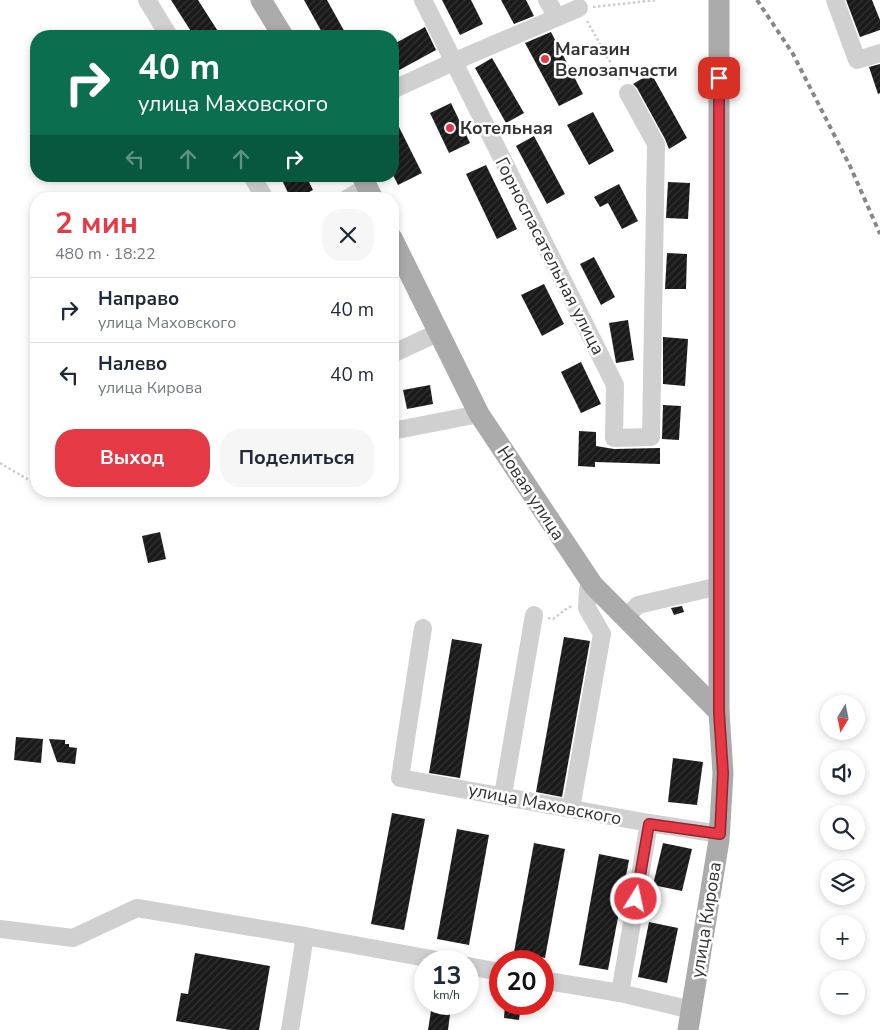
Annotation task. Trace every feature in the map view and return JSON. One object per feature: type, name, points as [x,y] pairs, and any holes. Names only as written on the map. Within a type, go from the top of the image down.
[{"type":"main road","points":[[261,0],[278,30]]},
{"type":"main road","name":"улица Кирова","points":[[690,1020],[720,834],[723,773],[719,712],[719,0]]},
{"type":"main road","name":"Новая улица","points":[[399,252],[479,414],[592,586],[719,712]]},
{"type":"street","points":[[147,0],[165,30]]},
{"type":"street","name":"Горноспасательная улица","points":[[423,0],[615,385],[614,438],[651,437],[656,144],[628,93]]},
{"type":"street","points":[[547,0],[557,18]]},
{"type":"street","points":[[834,0],[857,60],[880,52]]},
{"type":"street","points":[[399,87],[579,8]]},
{"type":"street","points":[[399,351],[439,332]]},
{"type":"street","points":[[399,430],[479,414]]},
{"type":"street","points":[[570,808],[602,634],[587,608],[588,589],[592,586]]},
{"type":"street","points":[[625,618],[638,605],[719,586]]},
{"type":"street","points":[[503,796],[534,615]]},
{"type":"street","name":"улица Маховского","points":[[423,628],[400,778],[649,824],[720,834]]},
{"type":"street","points":[[620,993],[649,824]]},
{"type":"street","points":[[0,929],[73,938],[137,908],[414,956]]},
{"type":"street","points":[[290,1030],[305,936]]},
{"type":"street","points":[[554,982],[620,993],[690,1020]]},
{"type":"path","points":[[628,93],[579,8],[657,0]]},
{"type":"path","points":[[0,463],[30,480]]},
{"type":"path","points":[[534,615],[553,619],[569,607],[587,608]]},
{"type":"building","points":[[171,0],[198,0],[217,30],[190,30]]},
{"type":"building","points":[[304,0],[327,0],[344,30],[321,30]]},
{"type":"building","points":[[442,0],[471,0],[483,24],[460,35]]},
{"type":"building","points":[[501,0],[526,0],[534,16],[514,24]]},
{"type":"building","points":[[846,0],[872,0],[880,20],[880,30],[860,37]]},
{"type":"building","points":[[425,27],[436,50],[399,70],[399,41]]},
{"type":"building","points":[[551,32],[583,94],[559,106],[525,43]]},
{"type":"building","points":[[492,58],[524,113],[506,123],[475,68]]},
{"type":"building","points":[[880,64],[880,93],[878,94],[869,67]]},
{"type":"building","points":[[651,73],[687,138],[669,149],[637,88],[633,84]]},
{"type":"building","name":"Котельная","points":[[451,103],[470,143],[449,153],[430,113]]},
{"type":"building","points":[[593,112],[614,151],[589,165],[567,125]]},
{"type":"building","points":[[399,127],[422,173],[398,185],[396,182],[399,182]]},
{"type":"building","points":[[534,136],[565,194],[547,204],[516,146]]},
{"type":"building","points":[[486,165],[517,229],[497,239],[466,174]]},
{"type":"building","points":[[283,182],[309,182],[313,190],[309,192],[288,192]]},
{"type":"building","points":[[668,182],[690,183],[688,219],[666,218]]},
{"type":"building","points":[[619,184],[638,221],[622,229],[608,203],[600,207],[594,197]]},
{"type":"building","points":[[667,253],[687,254],[686,289],[665,289]]},
{"type":"building","points":[[594,257],[615,297],[601,305],[580,264]]},
{"type":"building","points":[[544,284],[564,324],[542,336],[521,295]]},
{"type":"building","points":[[628,320],[634,360],[616,363],[609,323]]},
{"type":"building","points":[[663,337],[688,339],[685,386],[663,384]]},
{"type":"building","points":[[581,362],[601,404],[581,413],[561,372]]},
{"type":"building","points":[[430,385],[433,404],[407,409],[403,390]]},
{"type":"building","points":[[663,405],[681,406],[679,440],[662,439]]},
{"type":"building","points":[[579,431],[596,432],[596,446],[614,449],[660,448],[660,464],[595,462],[595,467],[578,466]]},
{"type":"building","points":[[160,532],[166,559],[148,563],[142,536]]},
{"type":"building","points":[[682,606],[684,612],[674,615],[671,608]]},
{"type":"building","points":[[564,637],[590,641],[562,797],[536,792]]},
{"type":"building","points":[[452,639],[482,644],[460,778],[429,773]]},
{"type":"building","points":[[16,737],[43,739],[41,763],[14,760]]},
{"type":"building","points":[[49,739],[65,740],[65,744],[69,744],[69,747],[77,748],[75,764],[57,762]]},
{"type":"building","points":[[673,758],[703,762],[697,805],[668,802]]},
{"type":"building","points":[[392,813],[425,819],[404,930],[371,924]]},
{"type":"building","points":[[457,829],[489,835],[469,945],[437,939]]},
{"type":"building","points":[[534,843],[565,849],[546,950],[514,950]]},
{"type":"building","points":[[663,843],[692,849],[682,891],[653,885]]},
{"type":"building","points":[[599,854],[629,860],[608,970],[579,965]]},
{"type":"building","points":[[649,922],[678,928],[667,983],[638,977]]},
{"type":"building","points":[[195,953],[270,966],[259,1030],[231,1030],[176,1021],[181,993],[188,994]]},
{"type":"building","points":[[430,1015],[450,1015],[448,1030],[428,1030]]},
{"type":"building","points":[[504,1015],[520,1015],[519,1020],[504,1018]]},
{"type":"railway","points":[[757,0],[793,54],[850,166],[880,234]]},
{"type":"place","name":"Магазин Велозапчасти","points":[[545,59]]},
{"type":"place","name":"Котельная","points":[[450,128]]},
{"type":"route","points":[[636,899],[649,824],[720,834],[723,773],[719,712],[719,78]]}]
